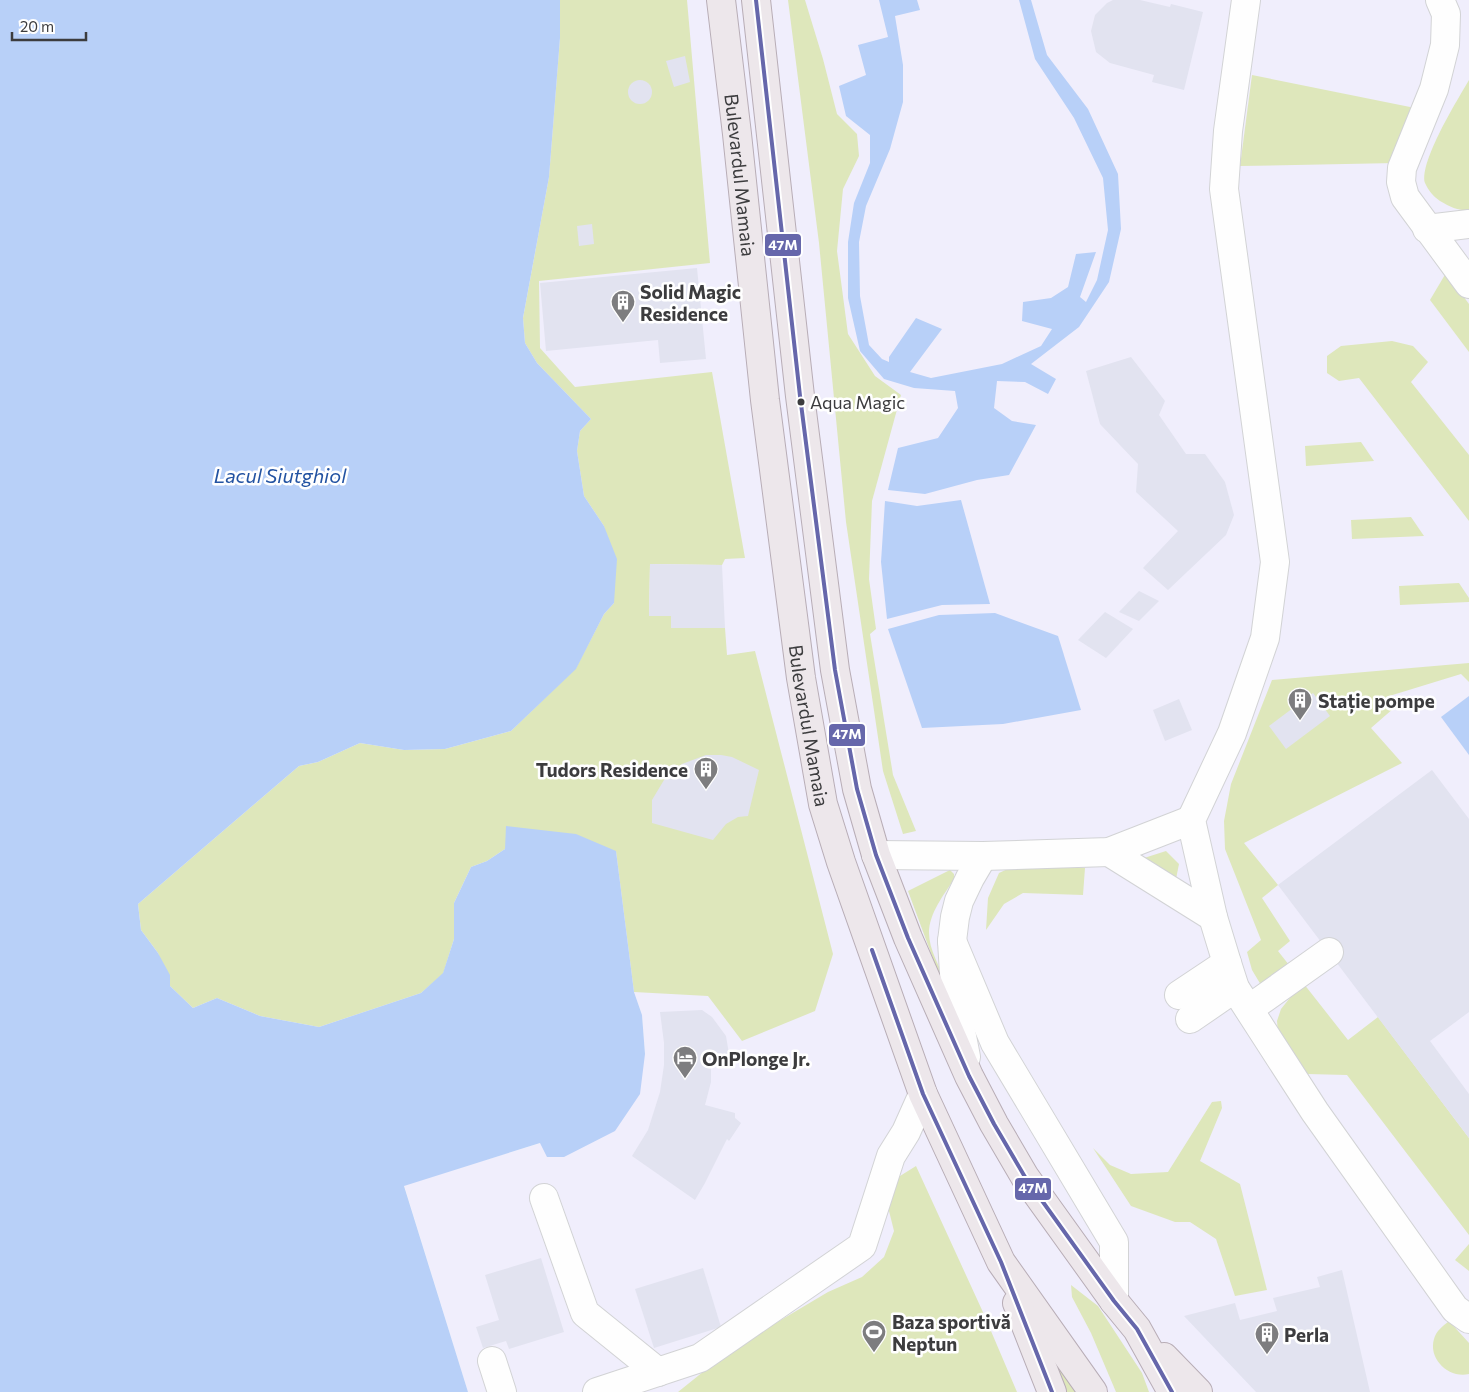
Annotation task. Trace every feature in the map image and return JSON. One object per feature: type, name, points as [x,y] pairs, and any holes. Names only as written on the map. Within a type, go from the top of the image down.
[{"type":"main road","name":"Bulevardul Mamaia","points":[[721,0],[765,400],[801,678],[824,804],[841,862],[923,1094],[1001,1262],[1093,1392]]},
{"type":"main road","name":"Bulevardul Mamaia","points":[[756,0],[800,396],[835,670],[856,789],[876,855],[908,938],[969,1076],[994,1124],[1025,1177],[1114,1301],[1137,1329],[1172,1392]]},
{"type":"main road","points":[[1001,1262],[1052,1392]]},
{"type":"main road","points":[[1137,1329],[1198,1392]]},
{"type":"lane","points":[[1246,0],[1228,131],[1224,189],[1275,562],[1265,638],[1232,733],[1191,820],[1213,917],[1237,987],[1315,1112],[1455,1310],[1469,1319]]},
{"type":"lane","points":[[1440,0],[1446,14],[1445,45],[1434,89],[1402,168],[1400,182],[1405,197],[1469,284]]},
{"type":"lane","points":[[1427,229],[1469,224]]},
{"type":"lane","points":[[876,855],[983,856],[1109,852],[1191,820]]},
{"type":"lane","points":[[1109,852],[1213,917]]},
{"type":"lane","points":[[969,1076],[956,1005],[952,941],[959,901],[983,856]]},
{"type":"lane","points":[[952,941],[995,1044],[1114,1242],[1114,1301]]},
{"type":"lane","points":[[1184,1008],[1329,952]]},
{"type":"lane","points":[[597,1392],[700,1358],[862,1246],[891,1156],[906,1132],[923,1094]]},
{"type":"lane","points":[[544,1198],[585,1313],[658,1372]]},
{"type":"lane","points":[[492,1361],[502,1392]]},
{"type":"shaded area","points":[[560,0],[1469,0],[1469,1392],[468,1392],[404,1185],[541,1143],[645,1054],[642,1015],[634,992],[525,343],[560,38]]},
{"type":"green space","points":[[560,0],[687,0],[710,263],[539,281],[540,348],[575,387],[712,372],[745,558],[725,559],[722,565],[650,564],[649,616],[671,616],[671,628],[725,628],[727,655],[755,651],[833,954],[815,1011],[742,1041],[708,996],[634,992],[616,851],[505,849],[487,861],[471,867],[454,903],[454,939],[443,974],[421,993],[319,1027],[260,1016],[217,998],[193,1008],[170,986],[158,953],[141,930],[138,904],[299,766],[318,762],[360,743],[404,750],[445,749],[511,731],[576,668],[604,614],[614,603],[604,526],[584,496],[577,451],[580,431],[591,419],[537,363],[525,343],[523,318],[549,177],[560,38]]},
{"type":"green space","points":[[788,0],[805,0],[837,114],[857,134],[859,156],[843,189],[837,251],[848,334],[875,376],[901,395],[872,501],[869,579],[876,629],[870,634],[893,775],[916,831],[903,834],[883,771],[846,522],[819,243]]},
{"type":"green space","points":[[1252,75],[1420,109],[1396,163],[1240,166]]},
{"type":"green space","points":[[1469,80],[1469,211],[1447,205],[1431,193],[1425,183],[1425,173],[1433,146]]},
{"type":"green space","points":[[1446,273],[1469,304],[1469,352],[1430,300]]},
{"type":"green space","points":[[1392,341],[1413,346],[1428,362],[1411,382],[1469,455],[1469,521],[1359,378],[1339,381],[1327,373],[1327,356],[1341,346]]},
{"type":"green space","points":[[1361,442],[1374,461],[1306,466],[1305,446]]},
{"type":"green space","points":[[1411,517],[1424,536],[1352,539],[1351,520]]},
{"type":"green space","points":[[1459,583],[1469,598],[1469,602],[1400,605],[1399,586]]},
{"type":"green space","points":[[1469,663],[1469,682],[1461,674],[1386,697],[1394,708],[1371,728],[1402,763],[1244,843],[1278,885],[1262,898],[1290,941],[1278,951],[1348,1040],[1378,1017],[1469,1138],[1469,1235],[1347,1075],[1307,1074],[1278,1033],[1277,1021],[1281,1009],[1297,989],[1261,985],[1252,970],[1247,952],[1261,940],[1225,849],[1224,821],[1231,784],[1272,680]]},
{"type":"green space","points":[[1166,851],[1179,864],[1176,879],[1141,859]]},
{"type":"green space","points":[[1016,865],[1085,868],[1083,895],[1023,893],[1004,904],[986,930],[988,898],[999,873]]},
{"type":"green space","points":[[950,870],[954,874],[954,879],[934,911],[929,933],[933,952],[946,982],[942,983],[908,891]]},
{"type":"green space","points":[[1221,1101],[1222,1108],[1200,1161],[1240,1184],[1267,1290],[1235,1296],[1216,1239],[1190,1222],[1175,1222],[1131,1206],[1093,1148],[1110,1165],[1131,1174],[1168,1172],[1212,1102]]},
{"type":"green space","points":[[916,1166],[982,1310],[1017,1392],[678,1392],[729,1351],[828,1292],[862,1277],[884,1257],[894,1231],[888,1207],[890,1194],[900,1176]]},
{"type":"green space","points":[[1469,1244],[1469,1271],[1455,1260]]},
{"type":"green space","points":[[1071,1285],[1098,1306],[1142,1373],[1149,1392],[1116,1392],[1091,1333],[1072,1297]]},
{"type":"green space","points":[[1026,1307],[1081,1392],[1059,1392]]},
{"type":"green space","points":[[1449,1321],[1469,1343],[1469,1374],[1462,1375],[1448,1370],[1442,1366],[1434,1354],[1435,1336]]},
{"type":"water","name":"Lacul Siutghiol","points":[[0,0],[560,0],[560,38],[549,177],[523,318],[525,343],[537,363],[591,419],[580,431],[577,451],[584,496],[604,526],[617,559],[614,603],[604,614],[576,669],[511,731],[445,749],[404,750],[360,743],[318,762],[299,766],[138,904],[141,930],[158,953],[170,975],[170,986],[193,1008],[217,998],[260,1016],[319,1027],[421,993],[443,973],[454,939],[454,903],[471,867],[487,861],[505,849],[506,826],[576,834],[616,851],[634,992],[642,1015],[645,1054],[640,1094],[615,1131],[564,1157],[547,1157],[540,1143],[404,1186],[468,1392],[0,1392]]},
{"type":"water","points":[[879,0],[917,0],[920,10],[895,16],[903,65],[903,102],[890,149],[866,206],[859,242],[860,296],[869,345],[882,359],[889,362],[889,357],[916,318],[942,329],[910,372],[931,378],[1002,364],[1041,346],[1052,329],[1022,321],[1023,302],[1051,298],[1068,287],[1076,254],[1096,252],[1080,297],[1086,302],[1097,280],[1108,230],[1103,178],[1074,118],[1035,59],[1019,0],[1031,0],[1047,55],[1088,109],[1118,174],[1121,229],[1109,282],[1079,327],[1031,364],[1056,379],[1048,394],[1025,382],[997,381],[994,408],[1012,421],[1036,425],[1009,475],[977,480],[925,494],[888,490],[898,448],[938,438],[958,408],[955,391],[914,388],[884,379],[860,351],[848,298],[848,242],[854,203],[870,163],[870,135],[846,116],[839,86],[866,75],[858,45],[888,37]]},
{"type":"water","points":[[961,500],[990,604],[942,605],[887,619],[881,562],[885,501],[917,506]]},
{"type":"water","points":[[995,613],[1058,636],[1081,710],[1003,724],[922,728],[888,629],[939,615]]},
{"type":"water","points":[[1469,696],[1469,755],[1441,717]]},
{"type":"building","points":[[1113,0],[1140,0],[1170,7],[1171,4],[1203,12],[1184,90],[1152,82],[1154,75],[1110,63],[1096,52],[1091,31],[1095,15],[1107,3]]},
{"type":"building","points":[[685,56],[690,82],[674,87],[666,61]]},
{"type":"building","points":[[635,80],[645,80],[652,87],[652,97],[645,104],[635,104],[628,97],[628,87]]},
{"type":"building","points":[[592,224],[594,244],[579,246],[577,226]]},
{"type":"building","name":"Solid Magic Residence","points":[[697,268],[706,359],[660,363],[658,340],[546,351],[540,283]]},
{"type":"building","points":[[1131,357],[1165,401],[1159,415],[1186,454],[1205,454],[1225,482],[1234,515],[1226,535],[1168,590],[1143,568],[1178,531],[1136,492],[1138,464],[1100,424],[1086,371]]},
{"type":"building","points":[[650,564],[722,565],[725,628],[671,628],[671,616],[649,616]]},
{"type":"building","points":[[1139,591],[1159,601],[1139,621],[1119,612]]},
{"type":"building","points":[[1105,612],[1133,629],[1106,658],[1078,640]]},
{"type":"building","name":"Stație pompe","points":[[1313,693],[1330,716],[1286,749],[1269,726]]},
{"type":"building","points":[[1179,699],[1192,730],[1165,741],[1153,710]]},
{"type":"building","name":"Tudors Residence","points":[[706,755],[732,757],[759,770],[748,816],[738,817],[726,824],[713,840],[652,823],[652,800],[664,780],[682,764]]},
{"type":"building","points":[[1432,770],[1469,819],[1469,1012],[1430,1041],[1469,1094],[1469,1138],[1278,885]]},
{"type":"building","points":[[702,1010],[712,1017],[726,1036],[729,1054],[711,1053],[711,1082],[705,1105],[735,1113],[735,1118],[741,1123],[729,1141],[727,1139],[695,1200],[632,1156],[648,1130],[660,1092],[664,1065],[664,1043],[660,1012]]},
{"type":"building","points":[[541,1258],[564,1332],[509,1349],[506,1341],[483,1348],[476,1327],[499,1320],[485,1275]]},
{"type":"building","points":[[703,1268],[721,1327],[654,1348],[635,1289]]},
{"type":"building","points":[[1342,1270],[1370,1392],[1256,1392],[1184,1316],[1235,1303],[1240,1320],[1277,1311],[1273,1298],[1320,1287],[1317,1277]]},
{"type":"transit line","name":"47M","points":[[756,0],[800,396],[835,670],[857,789],[876,855],[908,938],[969,1076],[994,1124],[1025,1177],[1114,1301],[1137,1329],[1172,1392]]},
{"type":"transit line","name":"47M","points":[[872,950],[923,1094],[1001,1262],[1052,1392]]},
{"type":"place","name":"Solid Magic Residence","points":[[623,323]]},
{"type":"place","name":"Aqua Magic","points":[[801,402]]},
{"type":"place","name":"Stație pompe","points":[[1300,721]]},
{"type":"place","name":"Tudors Residence","points":[[706,790]]},
{"type":"place","name":"OnPlonge Jr.","points":[[685,1079]]},
{"type":"place","name":"Baza sportivă Neptun","points":[[874,1353]]},
{"type":"place","name":"Perla","points":[[1267,1355]]}]
